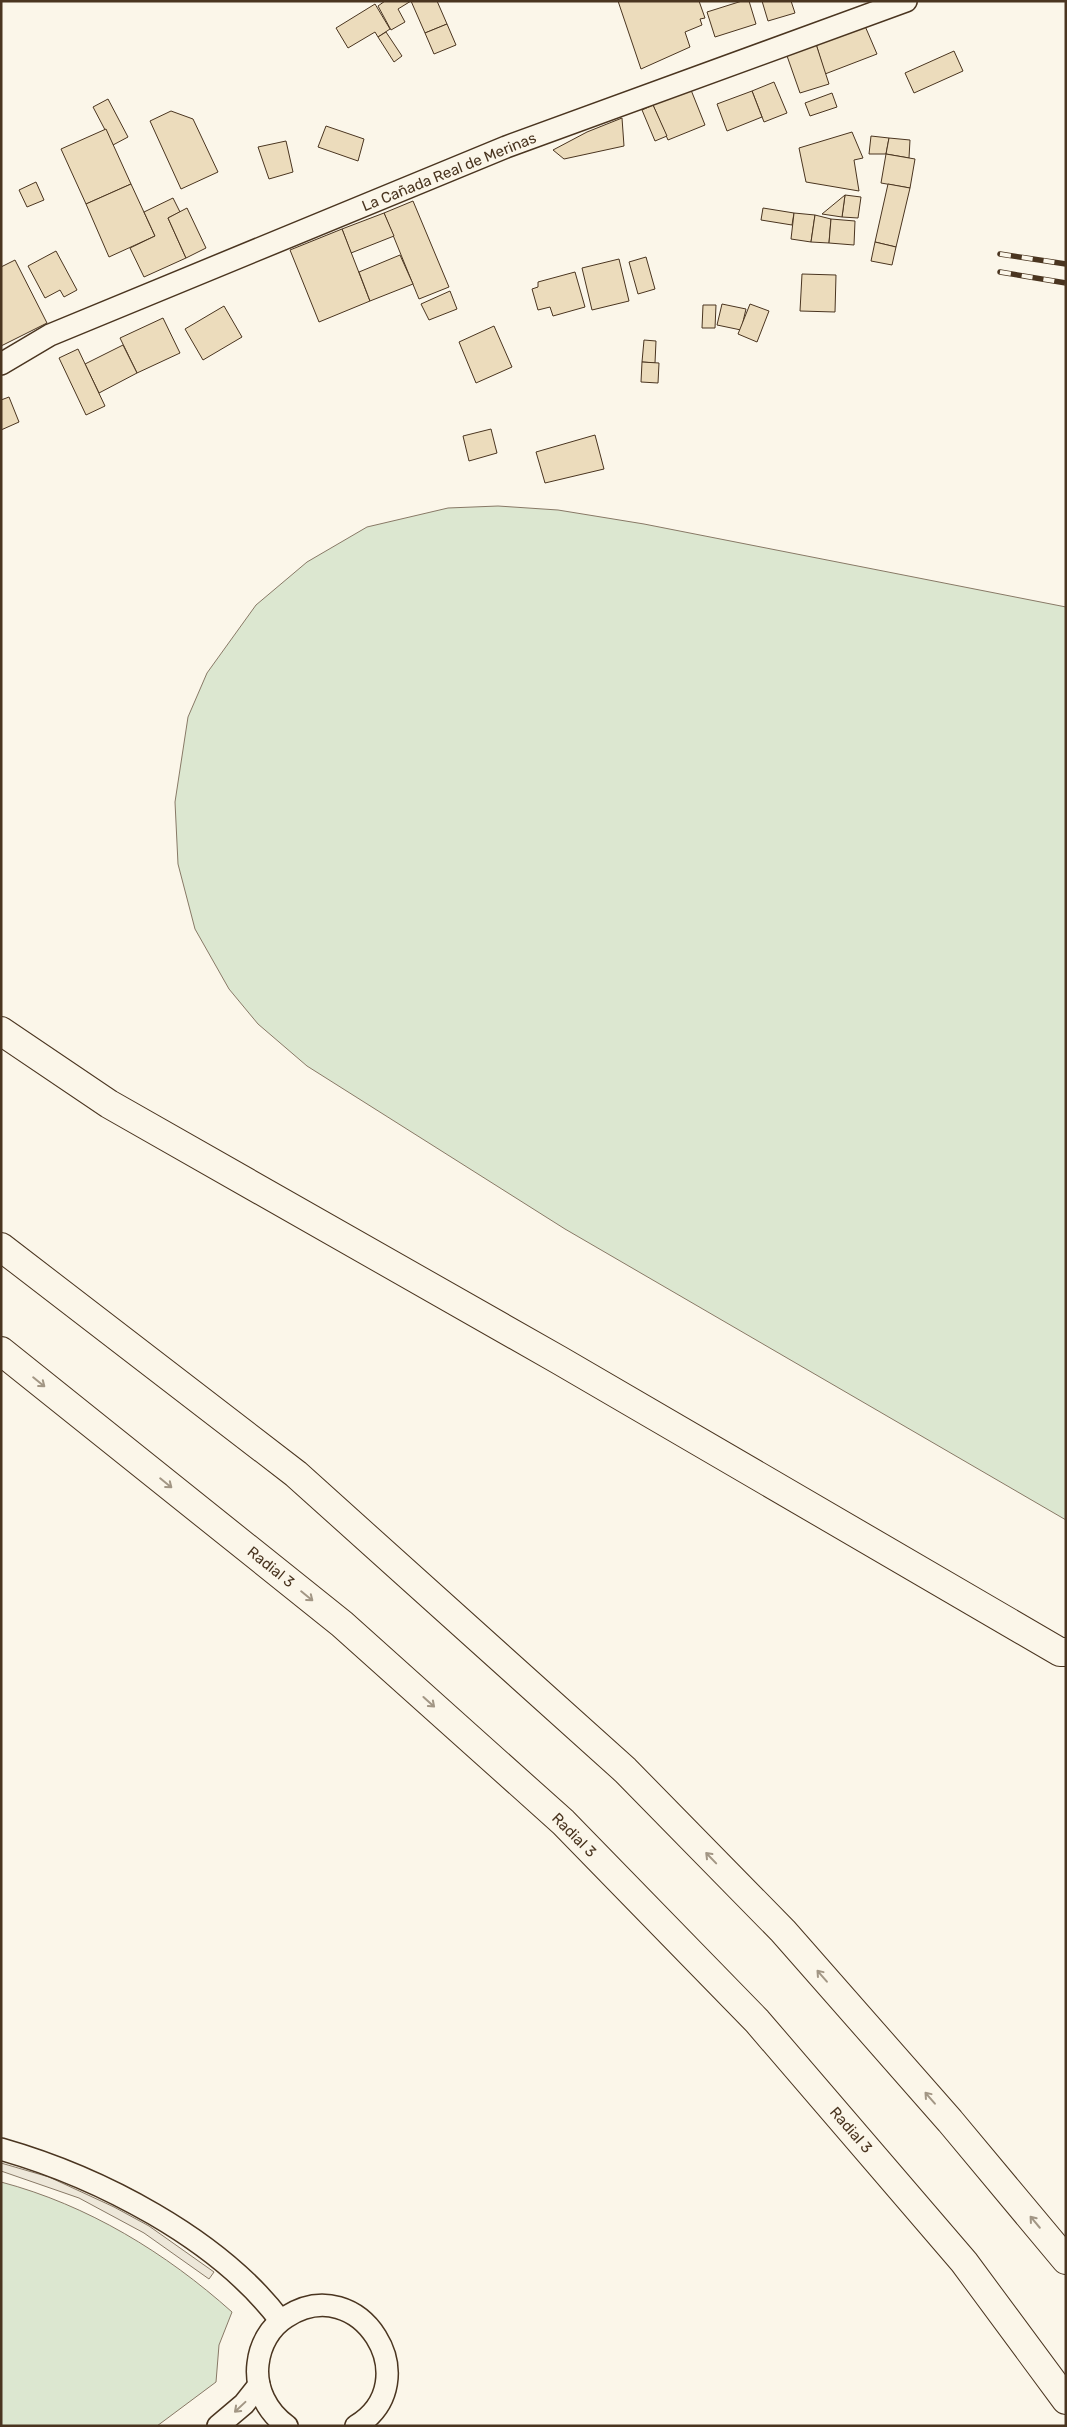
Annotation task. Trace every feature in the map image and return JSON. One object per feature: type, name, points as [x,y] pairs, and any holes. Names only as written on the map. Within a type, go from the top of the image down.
[{"type":"main road","points":[[1,1031],[109,1104],[550,1355],[1064,1656]]},
{"type":"main road","points":[[1,1247],[296,1474],[625,1770],[783,1932],[950,2121],[1066,2260]]},
{"type":"main road","name":"Radial 3","points":[[1,1351],[342,1624],[563,1822],[757,2021],[964,2262],[1066,2400]]},
{"type":"street","name":"La Cañada Real de Merinas","points":[[1,364],[50,335],[506,147],[906,1]]},
{"type":"street","points":[[1,2149],[79,2176],[139,2205],[210,2253],[268,2303],[280,2320]]},
{"type":"street","points":[[286,2425],[273,2414],[264,2400],[258,2385],[258,2356],[263,2343],[280,2320],[294,2312],[309,2307],[332,2307],[355,2314],[367,2324],[377,2336],[384,2351],[387,2367],[386,2383],[377,2405],[360,2425]]},
{"type":"street","points":[[218,2426],[244,2404],[258,2385]]},
{"type":"green space","points":[[498,506],[558,510],[644,524],[1066,607],[1066,1520],[565,1229],[307,1066],[258,1024],[229,989],[195,929],[178,864],[175,802],[188,717],[207,673],[256,605],[307,562],[367,527],[448,508]]},
{"type":"green space","points":[[1,2182],[65,2204],[124,2234],[180,2270],[232,2312],[219,2345],[216,2382],[157,2426],[1,2426]]},
{"type":"shaded area","points":[[1,2163],[49,2177],[114,2207],[149,2226],[214,2272],[209,2279],[144,2233],[79,2198],[1,2171]]},
{"type":"building","points":[[385,1],[411,1],[398,9],[405,22],[391,30],[378,6]]},
{"type":"building","points":[[411,1],[437,1],[447,24],[425,33]]},
{"type":"building","points":[[618,1],[699,1],[705,18],[700,19],[702,25],[685,32],[690,47],[641,69]]},
{"type":"building","points":[[742,1],[749,1],[756,24],[715,37],[707,12]]},
{"type":"building","points":[[762,1],[791,1],[795,13],[768,21]]},
{"type":"building","points":[[375,4],[390,29],[378,37],[375,32],[348,48],[336,28]]},
{"type":"building","points":[[447,24],[456,45],[434,54],[425,33]]},
{"type":"building","points":[[865,26],[877,54],[825,74],[816,44]]},
{"type":"building","points":[[386,32],[402,56],[394,62],[378,37]]},
{"type":"building","points":[[816,44],[829,84],[800,93],[786,53]]},
{"type":"building","points":[[954,51],[963,71],[914,93],[905,73]]},
{"type":"building","points":[[774,82],[787,113],[764,122],[752,91]]},
{"type":"building","points":[[691,90],[705,125],[668,140],[653,105]]},
{"type":"building","points":[[752,91],[762,117],[727,131],[717,104]]},
{"type":"building","points":[[832,93],[837,107],[810,116],[805,103]]},
{"type":"building","points":[[108,99],[128,137],[113,145],[93,107]]},
{"type":"building","points":[[653,105],[667,136],[655,141],[642,110]]},
{"type":"building","points":[[171,111],[193,119],[218,172],[181,189],[150,121]]},
{"type":"building","points":[[622,118],[624,146],[564,159],[553,150],[587,132]]},
{"type":"building","points":[[326,126],[364,139],[358,161],[318,147]]},
{"type":"building","points":[[106,129],[131,184],[86,204],[61,149]]},
{"type":"building","points":[[852,132],[863,158],[854,160],[859,191],[806,182],[799,148]]},
{"type":"building","points":[[871,136],[889,138],[886,154],[869,154]]},
{"type":"building","points":[[889,138],[910,140],[909,158],[886,154]]},
{"type":"building","points":[[286,141],[293,172],[269,179],[258,147]]},
{"type":"building","points":[[886,154],[915,159],[910,188],[881,183]]},
{"type":"building","points":[[36,182],[44,200],[27,207],[19,190]]},
{"type":"building","points":[[131,184],[155,236],[109,257],[86,204]]},
{"type":"building","points":[[888,184],[910,188],[896,247],[875,242]]},
{"type":"building","points":[[845,195],[861,197],[858,218],[842,217]]},
{"type":"building","points":[[845,195],[842,217],[822,214]]},
{"type":"building","points":[[173,198],[180,212],[168,218],[186,258],[144,277],[130,248],[155,236],[144,212]]},
{"type":"building","points":[[413,201],[449,287],[419,299],[384,213]]},
{"type":"building","points":[[187,208],[206,248],[186,258],[168,218]]},
{"type":"building","points":[[763,208],[794,213],[792,225],[761,220]]},
{"type":"building","points":[[384,213],[394,236],[351,253],[342,229]]},
{"type":"building","points":[[794,213],[815,215],[811,242],[791,239]]},
{"type":"building","points":[[815,215],[831,219],[829,243],[811,242]]},
{"type":"building","points":[[831,219],[855,221],[854,245],[829,243]]},
{"type":"building","points":[[342,229],[370,301],[319,322],[290,250]]},
{"type":"building","points":[[875,242],[896,247],[892,265],[871,261]]},
{"type":"building","points":[[56,251],[77,290],[64,297],[60,290],[45,298],[28,266]]},
{"type":"building","points":[[400,255],[413,284],[370,301],[359,272]]},
{"type":"building","points":[[646,257],[655,289],[638,294],[629,262]]},
{"type":"building","points":[[619,259],[629,301],[592,310],[582,268]]},
{"type":"building","points":[[15,260],[47,323],[1,346],[1,267]]},
{"type":"building","points":[[575,272],[585,307],[553,316],[550,307],[538,310],[532,289],[538,287],[538,282]]},
{"type":"building","points":[[802,274],[836,275],[835,312],[800,311]]},
{"type":"building","points":[[450,291],[457,309],[429,320],[421,304]]},
{"type":"building","points":[[722,304],[746,309],[741,330],[717,325]]},
{"type":"building","points":[[750,304],[769,311],[757,342],[738,334]]},
{"type":"building","points":[[703,305],[716,305],[715,328],[702,328]]},
{"type":"building","points":[[224,306],[242,337],[203,360],[185,329]]},
{"type":"building","points":[[163,318],[180,353],[137,373],[120,338]]},
{"type":"building","points":[[494,326],[512,367],[476,383],[459,342]]},
{"type":"building","points":[[644,340],[656,341],[655,363],[642,362]]},
{"type":"building","points":[[123,345],[137,373],[99,393],[85,364]]},
{"type":"building","points":[[78,349],[105,406],[86,415],[59,358]]},
{"type":"building","points":[[642,362],[659,363],[658,383],[641,382]]},
{"type":"building","points":[[9,397],[19,422],[1,430],[1,400]]},
{"type":"building","points":[[491,429],[497,453],[469,461],[463,436]]},
{"type":"building","points":[[595,435],[604,469],[545,483],[536,452]]},
{"type":"railway","points":[[1000,254],[1066,264]]},
{"type":"railway","points":[[1000,272],[1066,283]]}]
